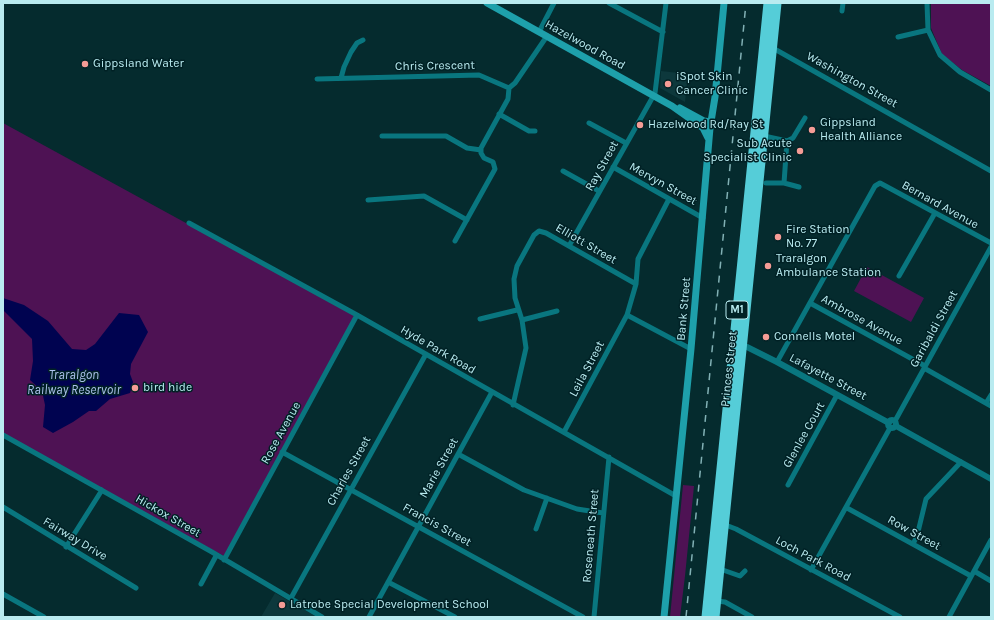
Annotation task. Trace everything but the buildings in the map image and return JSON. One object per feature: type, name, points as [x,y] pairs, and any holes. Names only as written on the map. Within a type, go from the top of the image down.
[{"type":"highway","name":"Princes Street","points":[[738,346],[764,136],[769,46],[768,3]]},
{"type":"highway","name":"Princes Street","points":[[706,617],[720,524],[769,46],[777,3]]},
{"type":"highway","name":"Princes Street","points":[[714,617],[720,569],[720,524]]},
{"type":"main road","name":"Hazelwood Road","points":[[486,3],[672,106],[680,108],[704,121],[709,126]]},
{"type":"main road","points":[[703,218],[710,174],[709,126],[715,97],[724,3]]},
{"type":"main road","name":"Bank Street","points":[[664,617],[703,218],[709,126]]},
{"type":"street","points":[[539,32],[554,3]]},
{"type":"street","points":[[610,3],[663,32]]},
{"type":"street","name":"Ray Street","points":[[569,246],[654,95],[657,86],[666,3]]},
{"type":"street","points":[[842,11],[843,3]]},
{"type":"street","points":[[927,3],[928,30],[940,55],[949,64],[991,90]]},
{"type":"street","points":[[898,37],[928,30]]},
{"type":"street","points":[[480,150],[508,99],[509,88],[515,83],[547,36]]},
{"type":"street","points":[[341,78],[351,52],[357,43],[363,40]]},
{"type":"street","name":"Washington Street","points":[[769,46],[991,171]]},
{"type":"street","name":"Chris Crescent","points":[[317,79],[480,75],[509,88]]},
{"type":"street","points":[[499,114],[529,130],[535,131]]},
{"type":"street","points":[[764,136],[787,141],[793,138],[805,118]]},
{"type":"street","points":[[589,123],[626,143]]},
{"type":"street","points":[[382,136],[446,136],[467,148],[480,150]]},
{"type":"street","points":[[784,183],[787,141]]},
{"type":"street","points":[[455,242],[495,169],[492,162],[484,158],[480,150]]},
{"type":"street","name":"Mervyn Street","points":[[613,167],[703,218]]},
{"type":"street","points":[[563,171],[599,191]]},
{"type":"street","points":[[766,183],[784,183],[799,187]]},
{"type":"street","name":"Bernard Avenue","points":[[810,303],[876,186],[880,183],[991,243]]},
{"type":"street","points":[[368,200],[424,196],[467,220]]},
{"type":"street","name":"Leila Street","points":[[564,432],[627,315],[636,284],[638,259],[669,198]]},
{"type":"street","points":[[899,276],[935,213]]},
{"type":"street","name":"Hyde Park Road","points":[[189,224],[426,354],[513,405],[564,432],[676,496]]},
{"type":"street","name":"Elliott Street","points":[[513,405],[526,348],[522,320],[517,310],[514,279],[517,266],[534,235],[539,231],[546,233],[636,284]]},
{"type":"street","name":"Garibaldi Street","points":[[812,570],[991,247]]},
{"type":"street","points":[[777,362],[810,303]]},
{"type":"street","name":"Ambrose Avenue","points":[[810,303],[989,404]]},
{"type":"street","points":[[480,319],[517,310]]},
{"type":"street","points":[[522,320],[557,311]]},
{"type":"street","points":[[627,315],[691,348]]},
{"type":"street","name":"Rose Avenue","points":[[224,560],[357,316]]},
{"type":"street","name":"Lafayette Street","points":[[738,346],[777,362],[991,479]]},
{"type":"street","name":"Charles Street","points":[[291,598],[426,354]]},
{"type":"street","name":"Marie Street","points":[[369,617],[492,392]]},
{"type":"street","name":"Glenlee Court","points":[[788,485],[837,395]]},
{"type":"street","points":[[989,404],[991,395]]},
{"type":"street","name":"Hickox Street","points":[[3,435],[102,490],[322,617]]},
{"type":"street","name":"Francis Street","points":[[282,452],[583,617]]},
{"type":"street","points":[[458,454],[524,490],[577,509],[603,513]]},
{"type":"street","name":"Roseneath Street","points":[[594,617],[608,457]]},
{"type":"street","points":[[913,544],[917,536],[926,498],[961,462]]},
{"type":"street","points":[[66,547],[102,490]]},
{"type":"street","points":[[536,529],[547,498]]},
{"type":"street","name":"Fairway Drive","points":[[3,507],[66,547],[136,588]]},
{"type":"street","name":"Row Street","points":[[847,508],[913,544],[973,574],[991,580]]},
{"type":"street","name":"Loch Park Road","points":[[720,524],[812,570],[900,617]]},
{"type":"street","points":[[948,617],[991,540]]},
{"type":"street","points":[[202,584],[216,556]]},
{"type":"street","points":[[720,569],[740,576],[745,571]]},
{"type":"street","points":[[388,582],[455,617]]},
{"type":"street","points":[[3,594],[44,617]]},
{"type":"street","points":[[717,601],[725,602],[752,617]]},
{"type":"shaded area","points":[[931,3],[991,3],[991,86],[962,70],[942,54],[931,28]]},
{"type":"shaded area","points":[[661,71],[688,74],[685,102],[660,88]]},
{"type":"shaded area","points":[[3,123],[356,316],[224,556],[3,435]]},
{"type":"shaded area","points":[[867,267],[924,298],[911,322],[854,291]]},
{"type":"shaded area","points":[[683,485],[694,486],[680,617],[670,617]]},
{"type":"shaded area","name":"Latrobe Special Development School","points":[[275,593],[317,617],[261,617]]},
{"type":"water","name":"Traralgon Railway Reservoir","points":[[3,298],[24,305],[48,321],[72,349],[86,350],[95,344],[119,313],[139,315],[148,332],[131,364],[130,374],[133,382],[130,393],[110,399],[96,411],[89,411],[53,433],[43,427],[45,405],[42,391],[30,380],[33,361],[32,339],[3,310]]},
{"type":"railway","points":[[686,617],[746,3]]},
{"type":"place","name":"Gippsland Water","points":[[85,64]]},
{"type":"place","name":"iSpot Skin Cancer Clinic","points":[[668,84]]},
{"type":"place","name":"Hazelwood Rd/Ray St","points":[[640,125]]},
{"type":"place","name":"Gippsland Health Alliance","points":[[812,130]]},
{"type":"place","name":"Sub Acute Specialist Clinic","points":[[800,151]]},
{"type":"place","name":"Fire Station No. 77","points":[[778,237]]},
{"type":"place","name":"Traralgon Ambulance Station","points":[[768,266]]},
{"type":"place","name":"Connells Motel","points":[[766,337]]},
{"type":"place","name":"bird hide","points":[[135,388]]},
{"type":"place","name":"Latrobe Special Development School","points":[[282,605]]}]
